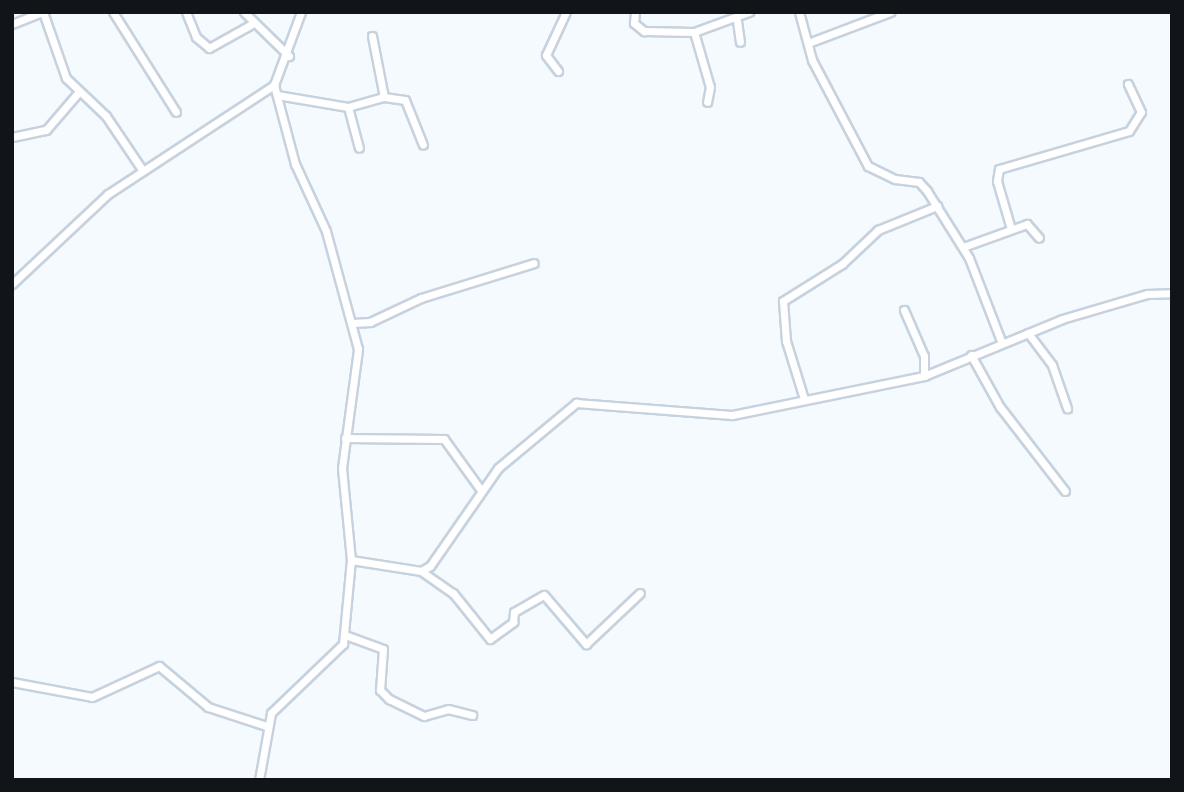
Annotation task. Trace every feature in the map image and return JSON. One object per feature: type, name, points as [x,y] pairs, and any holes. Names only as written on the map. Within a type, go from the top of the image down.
[{"type":"street","points":[[12,24],[42,12],[77,94],[106,116],[143,171]]},
{"type":"street","points":[[113,12],[176,112]]},
{"type":"street","points":[[186,12],[196,37],[209,48],[252,24]]},
{"type":"street","points":[[243,12],[252,24],[289,56]]},
{"type":"street","points":[[12,284],[71,224],[143,171],[274,85],[289,56],[301,12]]},
{"type":"street","points":[[558,71],[546,55],[566,12]]},
{"type":"street","points":[[635,12],[634,23],[644,31],[694,33],[737,21],[749,12]]},
{"type":"street","points":[[799,12],[808,43],[867,166],[919,182],[969,258],[1001,341]]},
{"type":"street","points":[[808,43],[890,12]]},
{"type":"street","points":[[737,21],[740,42]]},
{"type":"street","points":[[694,33],[707,102]]},
{"type":"street","points":[[372,36],[384,97]]},
{"type":"street","points":[[1011,229],[997,181],[999,169],[1129,131],[1142,112],[1128,84]]},
{"type":"street","points":[[259,780],[266,726],[290,688],[335,658],[345,635],[351,560],[345,438],[358,349],[326,231],[287,140],[274,85]]},
{"type":"street","points":[[12,137],[46,130],[77,94]]},
{"type":"street","points":[[277,95],[348,107],[384,97],[410,105],[423,145]]},
{"type":"street","points":[[348,107],[359,148]]},
{"type":"street","points":[[804,399],[786,341],[783,301],[842,264],[878,230],[937,206]]},
{"type":"street","points":[[963,247],[972,248],[1011,229],[1030,225],[1039,238]]},
{"type":"street","points":[[969,258],[972,248]]},
{"type":"street","points":[[353,323],[534,263]]},
{"type":"street","points":[[421,571],[440,553],[480,489],[530,436],[576,403],[712,415],[804,399],[924,376],[1001,341],[1127,298],[1172,293]]},
{"type":"street","points":[[904,310],[924,356],[924,376]]},
{"type":"street","points":[[1028,333],[1052,365],[1067,408]]},
{"type":"street","points":[[971,355],[1000,407],[1065,491]]},
{"type":"street","points":[[345,438],[444,439],[480,489]]},
{"type":"street","points":[[351,560],[421,571],[453,593],[490,639],[513,622],[514,612],[544,594],[586,644],[640,593]]},
{"type":"street","points":[[345,635],[383,649],[380,690],[389,699],[424,716],[448,709],[472,715]]},
{"type":"street","points":[[12,682],[92,697],[159,666],[208,707],[266,726]]}]
